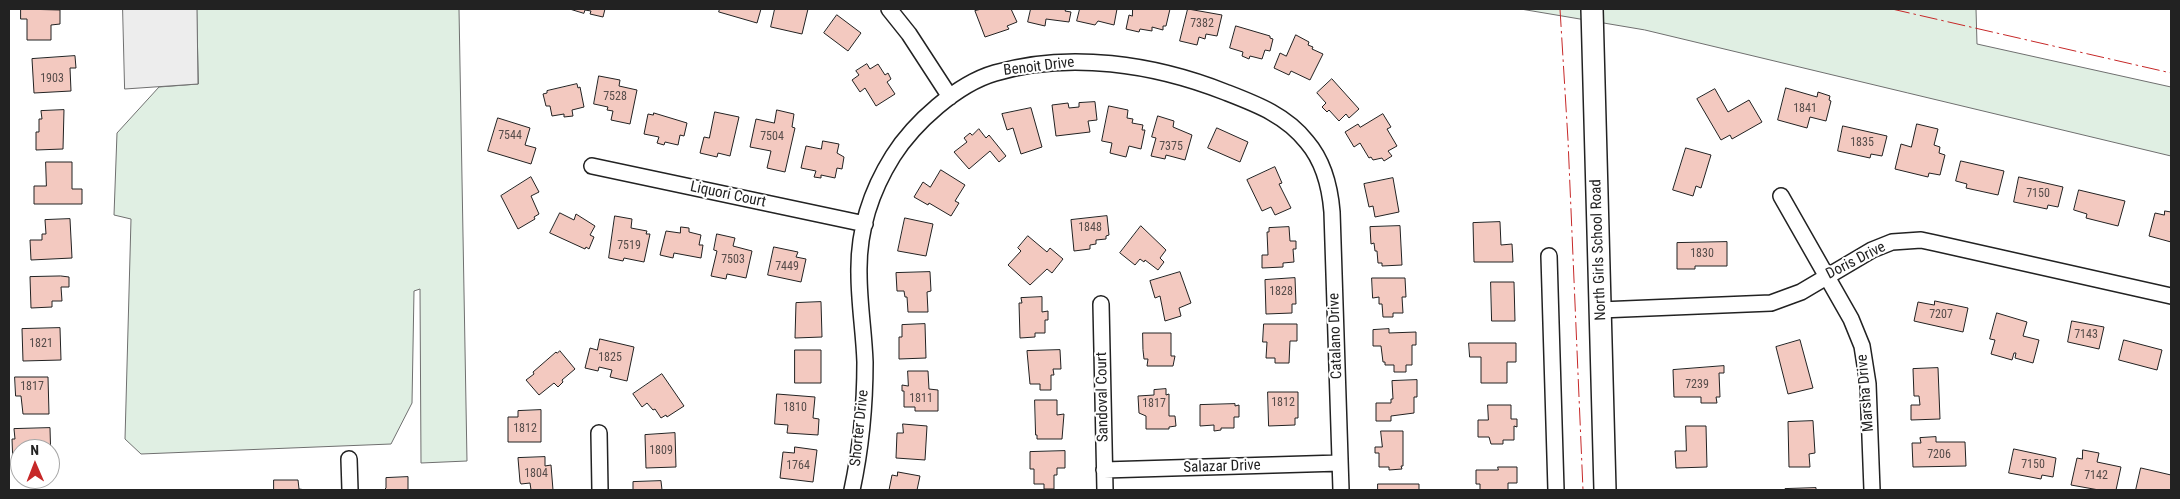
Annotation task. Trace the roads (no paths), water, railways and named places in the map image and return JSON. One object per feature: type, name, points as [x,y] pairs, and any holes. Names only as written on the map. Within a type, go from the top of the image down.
[{"type":"main road","name":"North Girls School Road","points":[[1592,9],[1606,490]]},
{"type":"street","points":[[889,9],[909,34],[950,98]]},
{"type":"street","name":"Benoit Drive","points":[[865,365],[859,273],[864,224],[877,186],[897,151],[923,119],[965,87],[994,73],[1042,64],[1084,62],[1114,64],[1167,74],[1212,86],[1281,117],[1307,142],[1322,166],[1328,183]]},
{"type":"street","name":"Liquori Court","points":[[592,166],[864,224]]},
{"type":"street","name":"Catalano Drive","points":[[1328,183],[1332,212],[1341,490]]},
{"type":"street","name":"Marsha Drive","points":[[1781,196],[1854,325],[1864,354],[1868,384],[1872,490]]},
{"type":"street","name":"Doris Drive","points":[[1600,310],[1770,303],[1801,292],[1872,250],[1892,242],[1921,240],[2062,270],[2171,296]]},
{"type":"street","points":[[1549,256],[1556,490]]},
{"type":"street","name":"Sandoval Court","points":[[1100,304],[1105,490]]},
{"type":"street","name":"Shorter Drive","points":[[852,490],[862,431],[865,365]]},
{"type":"street","points":[[599,432],[600,490]]},
{"type":"street","points":[[349,459],[350,490]]},
{"type":"street","name":"Salazar Drive","points":[[1104,470],[1340,463]]}]
